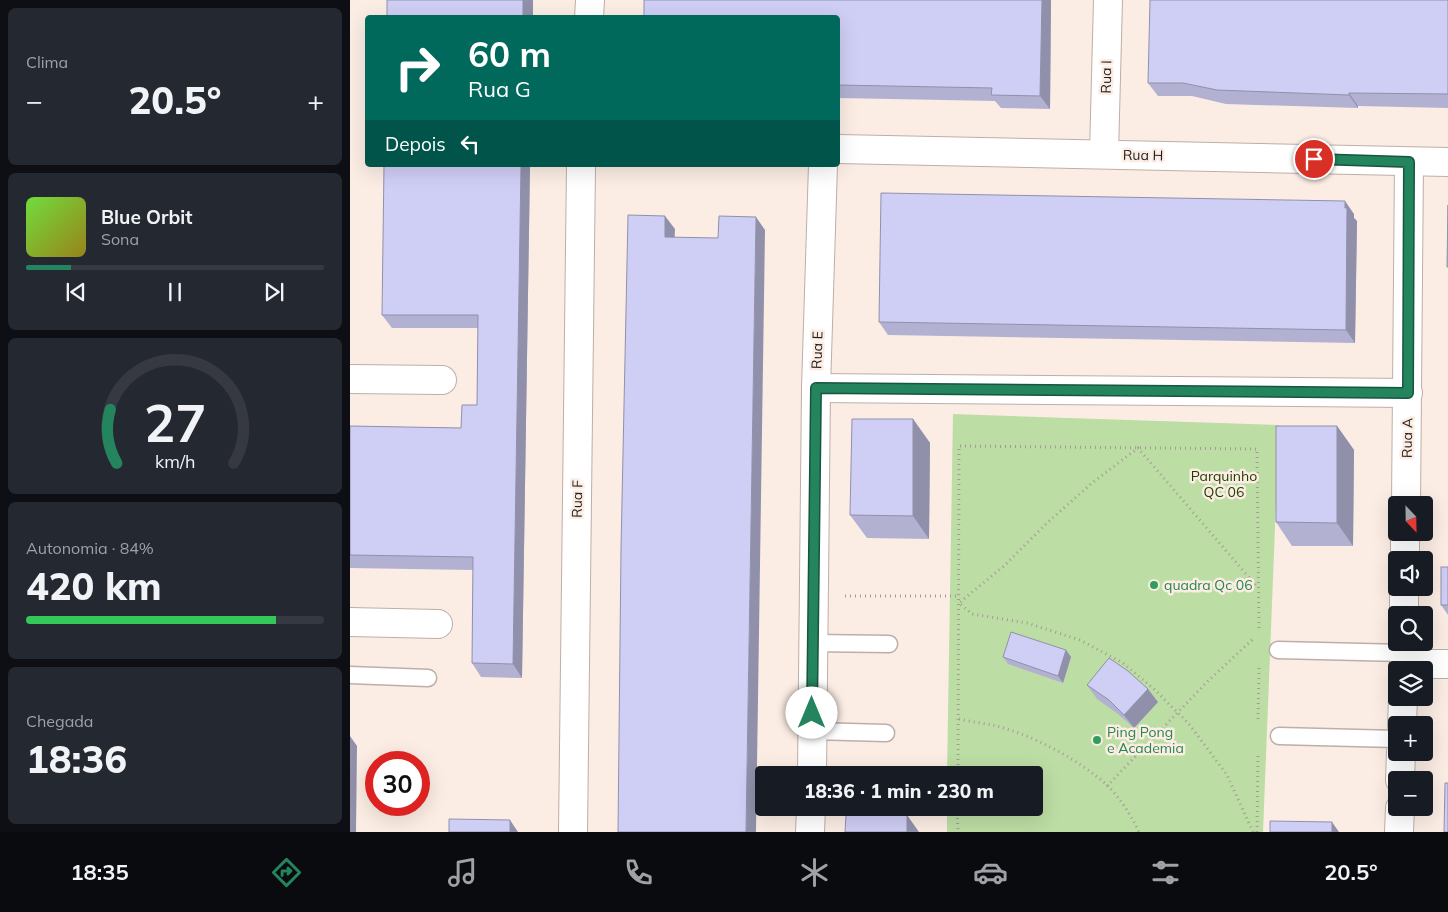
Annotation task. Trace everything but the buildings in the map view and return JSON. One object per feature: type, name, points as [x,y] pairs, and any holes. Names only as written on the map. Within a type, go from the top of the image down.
[{"type":"street","points":[[589,15],[590,0]]},
{"type":"street","name":"Rua I","points":[[1104,154],[1108,0]]},
{"type":"street","name":"Rua H","points":[[840,148],[1448,162]]},
{"type":"street","name":"Rua A","points":[[1406,496],[1409,162]]},
{"type":"street","name":"Rua F","points":[[573,832],[581,167]]},
{"type":"street","name":"Rua E","points":[[812,766],[812,596],[823,167]]},
{"type":"street","points":[[350,379],[442,380]]},
{"type":"street","points":[[816,388],[1408,393]]},
{"type":"street","points":[[350,622],[438,624]]},
{"type":"street","points":[[1403,657],[1448,664]]},
{"type":"street","points":[[810,832],[811,816]]},
{"type":"street","points":[[1399,832],[1400,816]]},
{"type":"lane","points":[[812,643],[889,644]]},
{"type":"lane","points":[[1278,650],[1403,657]]},
{"type":"lane","points":[[350,675],[428,678]]},
{"type":"lane","points":[[812,731],[886,733]]},
{"type":"lane","points":[[1279,736],[1388,739]]},
{"type":"path","points":[[958,766],[959,446],[1257,449],[1259,634],[1207,682],[1107,786]]},
{"type":"path","points":[[1138,448],[1258,589]]},
{"type":"path","points":[[959,603],[1004,566],[1047,523],[1092,483],[1138,448]]},
{"type":"path","points":[[812,596],[959,596]]},
{"type":"path","points":[[959,603],[972,614],[1027,623],[1080,640],[1123,663],[1178,712],[1227,775],[1252,832]]},
{"type":"path","points":[[1258,723],[1259,664]]},
{"type":"path","points":[[959,719],[997,726],[1035,740],[1072,760],[1107,786],[1132,816],[1139,832]]},
{"type":"path","points":[[1257,832],[1258,753]]},
{"type":"path","points":[[958,816],[958,832]]},
{"type":"green space","name":"Parquinho QC 06","points":[[953,414],[1279,425],[1263,832],[947,832],[947,816],[1043,816],[1043,766],[947,766]]},
{"type":"place","name":"quadra Qc 06","points":[[1154,585]]},
{"type":"place","name":"Ping Pong e Academia","points":[[1097,740]]},
{"type":"route","points":[[812,713],[816,388],[1408,393],[1409,162],[1314,159]]}]
